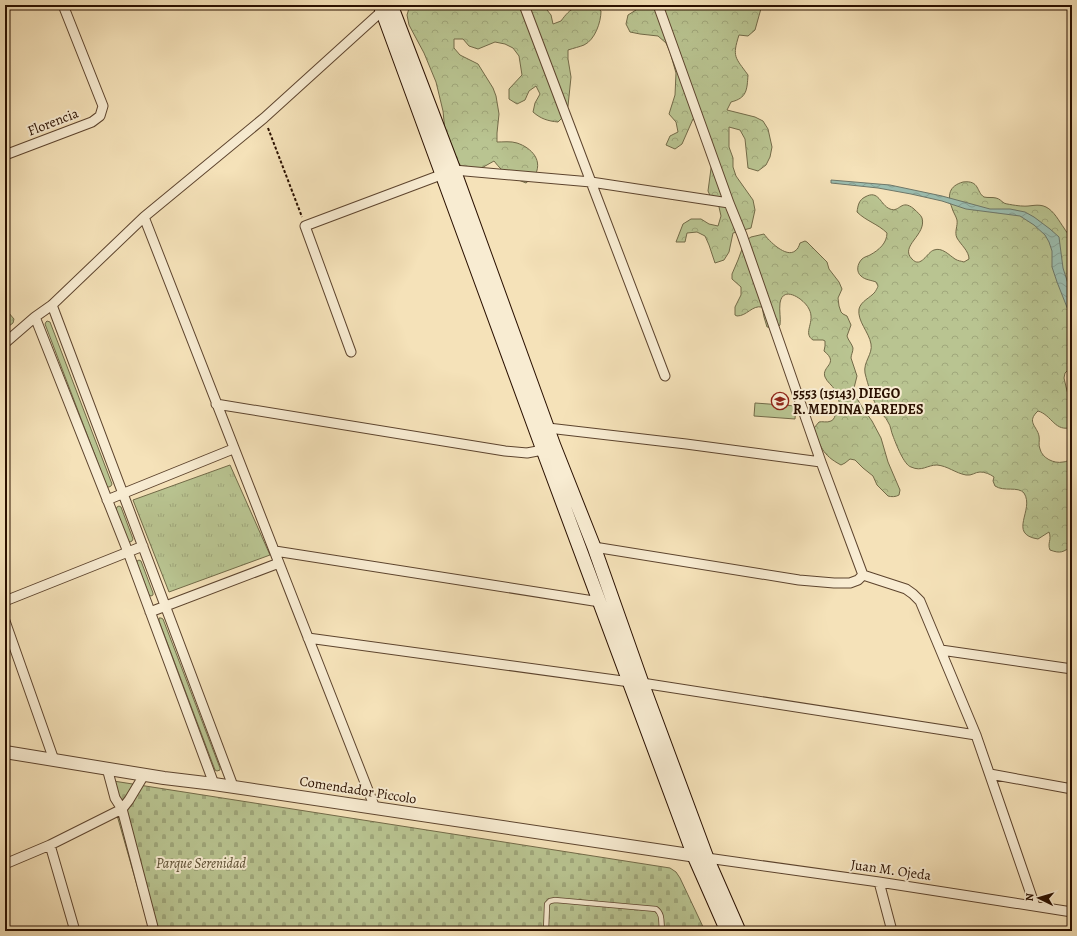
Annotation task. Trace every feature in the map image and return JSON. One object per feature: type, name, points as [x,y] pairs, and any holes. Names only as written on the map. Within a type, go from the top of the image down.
[{"type":"main road","points":[[384,7],[548,428],[549,448],[594,547],[636,682],[726,931]]},
{"type":"main road","points":[[448,172],[549,448],[600,602],[636,682]]},
{"type":"main road","points":[[700,857],[739,931]]},
{"type":"street","name":"Florencia","points":[[5,156],[92,122],[100,116],[104,106],[63,5]]},
{"type":"street","points":[[524,5],[665,376]]},
{"type":"street","points":[[658,5],[821,462],[863,575]]},
{"type":"street","points":[[5,343],[52,304],[144,217],[264,118],[384,7]]},
{"type":"street","points":[[351,352],[305,226],[448,172],[591,182],[729,203]]},
{"type":"street","points":[[144,217],[233,449],[375,808]]},
{"type":"street","points":[[52,304],[233,786]]},
{"type":"street","points":[[35,317],[128,552],[214,784]]},
{"type":"street","points":[[216,404],[505,451],[527,453],[549,448]]},
{"type":"street","points":[[548,428],[821,462]]},
{"type":"street","points":[[107,500],[233,449]]},
{"type":"street","points":[[5,601],[143,546]]},
{"type":"street","points":[[594,547],[799,580],[850,583],[858,580],[863,575]]},
{"type":"street","points":[[274,551],[600,602]]},
{"type":"street","points":[[150,612],[279,563]]},
{"type":"street","points":[[863,575],[906,589],[920,601],[976,736],[1036,906]]},
{"type":"street","points":[[5,621],[54,760]]},
{"type":"street","points":[[308,638],[636,682],[976,736]]},
{"type":"street","points":[[941,650],[1072,669]]},
{"type":"street","name":"Comendador Piccolo","points":[[5,752],[700,857]]},
{"type":"street","points":[[106,768],[115,798],[122,809],[154,931]]},
{"type":"street","points":[[5,864],[50,845],[122,809],[144,774]]},
{"type":"street","points":[[990,774],[1072,789]]},
{"type":"street","points":[[50,845],[75,931]]},
{"type":"street","name":"Juan M. Ojeda","points":[[700,857],[879,882],[1072,912]]},
{"type":"street","points":[[879,882],[892,931]]},
{"type":"lane","points":[[546,931],[547,904],[550,901],[555,900],[656,909],[660,911],[662,931]]},
{"type":"path","points":[[264,118],[305,226]]},
{"type":"green space","points":[[410,5],[543,5],[551,15],[553,24],[561,21],[571,10],[579,6],[594,5],[601,11],[599,25],[588,43],[568,50],[571,77],[568,106],[565,115],[558,122],[545,119],[533,112],[535,103],[540,94],[536,86],[529,91],[525,100],[517,104],[509,99],[509,89],[522,75],[519,56],[513,48],[505,44],[495,42],[478,49],[469,46],[463,39],[454,39],[454,48],[460,55],[478,64],[493,88],[499,114],[497,142],[517,143],[527,148],[535,156],[538,166],[537,171],[534,177],[526,183],[508,175],[494,161],[478,170],[470,170],[461,166],[449,150],[446,141],[443,111],[436,82],[424,53],[409,25],[407,15]]},
{"type":"green space","points":[[641,5],[762,5],[755,30],[748,36],[739,35],[735,53],[748,75],[747,85],[743,96],[731,102],[727,110],[755,117],[763,121],[768,129],[772,147],[770,157],[766,165],[758,171],[748,168],[745,139],[740,130],[729,127],[729,147],[733,158],[733,167],[736,176],[753,200],[755,210],[751,228],[733,233],[729,252],[724,260],[715,263],[705,236],[697,232],[687,233],[685,242],[676,242],[683,224],[691,219],[701,219],[709,224],[718,226],[721,216],[719,207],[712,200],[708,191],[712,161],[704,132],[693,119],[682,144],[675,149],[666,145],[670,136],[678,132],[676,122],[669,114],[675,95],[676,73],[666,43],[658,36],[630,32],[626,24],[628,15]]},
{"type":"green space","points":[[963,182],[972,183],[975,185],[984,197],[996,198],[1005,203],[1015,205],[1040,205],[1046,207],[1054,214],[1071,238],[1069,242],[1072,244],[1072,367],[1065,373],[1064,378],[1067,391],[1072,401],[1072,427],[1061,428],[1043,413],[1038,411],[1033,418],[1033,424],[1039,436],[1039,447],[1043,455],[1049,460],[1056,462],[1064,462],[1072,459],[1072,546],[1062,552],[1050,550],[1049,532],[1038,539],[1029,536],[1024,532],[1023,527],[1026,500],[1024,493],[1021,491],[1015,489],[1002,489],[995,486],[993,481],[994,477],[984,472],[966,475],[937,465],[918,469],[908,465],[898,449],[889,424],[874,401],[866,378],[865,369],[871,351],[871,344],[861,322],[859,309],[860,306],[875,292],[878,286],[876,282],[861,276],[858,272],[858,268],[862,259],[882,246],[886,240],[887,233],[857,212],[859,203],[865,197],[873,195],[879,198],[890,209],[893,210],[906,205],[910,206],[921,216],[921,230],[909,250],[909,254],[915,262],[921,261],[931,251],[937,249],[943,250],[956,260],[964,262],[969,259],[969,256],[956,236],[957,220],[950,203],[950,192],[955,186]]},
{"type":"green space","points":[[764,234],[778,248],[791,253],[798,248],[800,243],[805,241],[807,242],[827,262],[829,269],[839,282],[842,289],[838,298],[839,306],[841,312],[847,316],[851,325],[847,336],[853,348],[851,358],[857,376],[854,388],[855,395],[881,438],[888,462],[900,490],[898,496],[888,496],[877,485],[873,476],[855,460],[850,459],[841,465],[830,458],[820,445],[814,428],[819,422],[828,422],[833,420],[839,408],[839,404],[838,396],[834,388],[825,377],[824,373],[830,362],[828,355],[824,351],[825,341],[813,340],[809,334],[811,314],[807,305],[799,298],[789,294],[782,297],[780,303],[780,325],[777,328],[767,327],[762,307],[755,308],[741,316],[735,315],[735,307],[741,295],[741,287],[732,279],[732,274],[745,241],[751,237]]},
{"type":"green space","points":[[5,294],[9,298],[8,312],[14,319],[13,323],[9,326],[5,325]]},
{"type":"green space","points":[[47,321],[50,322],[112,484],[109,487],[107,487],[45,324]]},
{"type":"green space","points":[[755,403],[796,406],[795,419],[754,416]]},
{"type":"green space","points":[[230,465],[270,555],[169,592],[133,500]]},
{"type":"green space","points":[[119,506],[121,507],[133,539],[130,542],[128,541],[116,510]]},
{"type":"green space","points":[[139,560],[141,561],[153,593],[151,596],[149,595],[137,563]]},
{"type":"green space","points":[[159,618],[163,619],[220,770],[215,770]]},
{"type":"green space","name":"Parque Serenidad","points":[[107,780],[670,868],[676,872],[680,878],[705,931],[150,931]]},
{"type":"water","points":[[831,180],[890,185],[942,196],[990,209],[1010,209],[1025,212],[1034,217],[1059,237],[1063,268],[1072,296],[1072,320],[1052,267],[1052,251],[1049,242],[1045,235],[1034,225],[1020,216],[966,209],[942,201],[911,194],[878,188],[831,183]]},
{"type":"place","name":"5553 (15143) DIEGO R. MEDINA PAREDES","points":[[780,401]]}]
